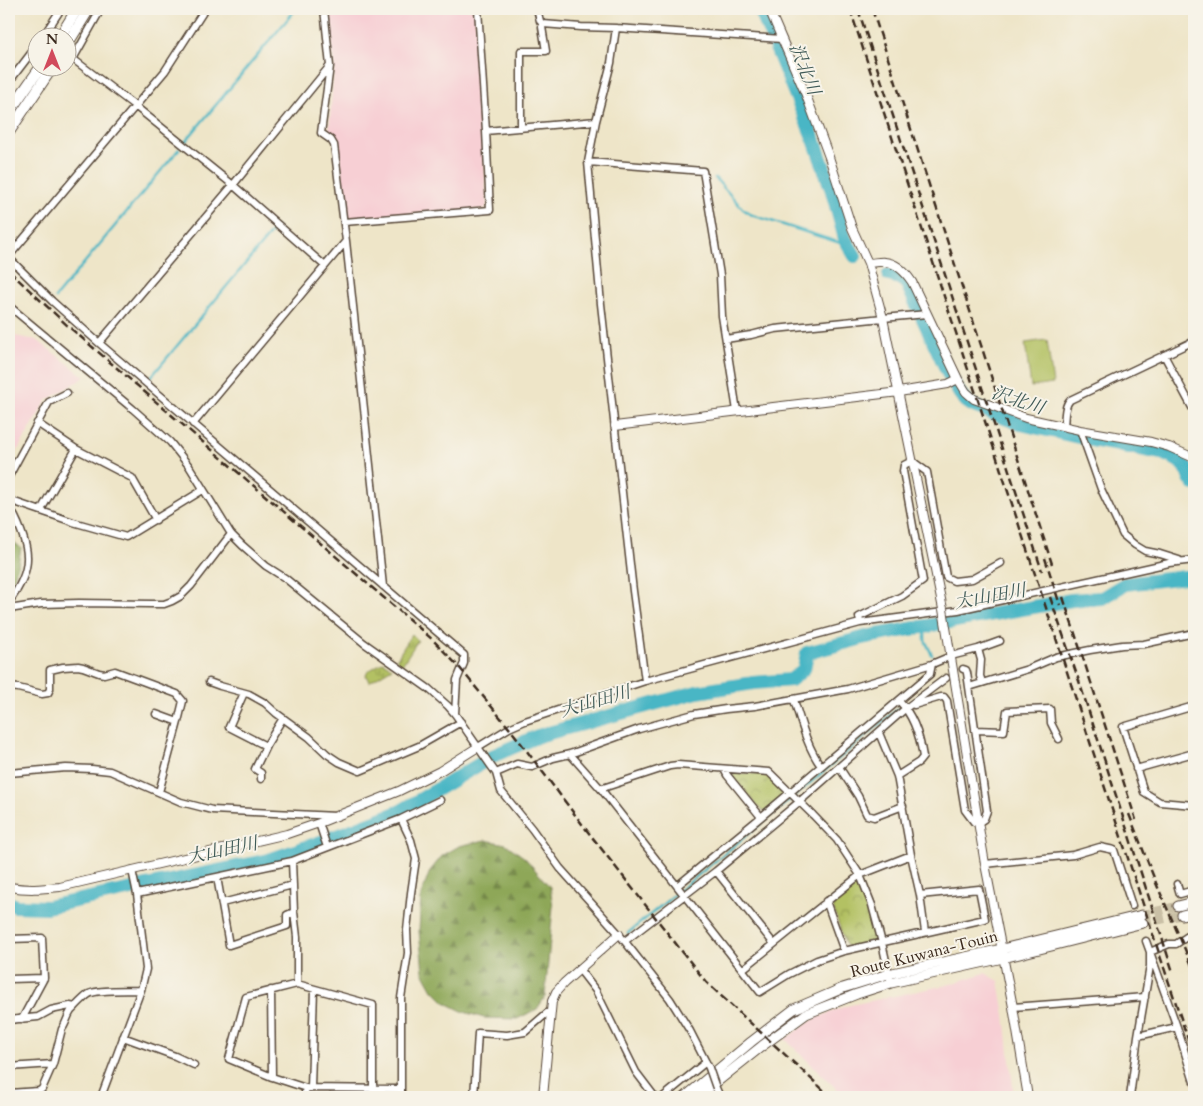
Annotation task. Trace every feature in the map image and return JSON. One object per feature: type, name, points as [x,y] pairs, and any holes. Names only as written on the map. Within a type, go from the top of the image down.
[{"type":"highway","points":[[65,28],[77,9]]},
{"type":"highway","points":[[77,28],[89,9]]},
{"type":"highway","points":[[9,112],[33,78]]},
{"type":"highway","points":[[9,132],[45,78]]},
{"type":"main road","points":[[1178,906],[1194,902]]},
{"type":"main road","points":[[1182,915],[1194,912]]},
{"type":"main road","name":"Route Kuwana-Touin","points":[[685,1097],[794,1009],[843,988],[1003,953],[1143,919]]},
{"type":"main road","name":"Route Kuwana-Touin","points":[[698,1097],[806,1014],[857,994],[890,978]]},
{"type":"street","points":[[49,28],[61,9]]},
{"type":"street","points":[[78,47],[101,9]]},
{"type":"street","points":[[205,9],[164,71],[9,257],[52,301],[100,343],[464,655],[464,663],[457,680],[455,714]]},
{"type":"street","points":[[324,9],[330,66],[321,133],[334,145],[383,586]]},
{"type":"street","points":[[344,222],[490,210],[478,9]]},
{"type":"street","points":[[521,128],[520,51],[546,51],[543,24],[540,21],[537,9]]},
{"type":"street","points":[[769,9],[779,38],[806,95],[852,228],[868,263],[883,318],[943,609],[985,864],[1013,1007],[1028,1097]]},
{"type":"street","points":[[543,24],[779,38]]},
{"type":"street","points":[[616,28],[588,162],[601,304],[645,681]]},
{"type":"street","points":[[9,82],[28,57]]},
{"type":"street","points":[[78,63],[135,106],[233,185],[325,266]]},
{"type":"street","points":[[100,343],[330,66]]},
{"type":"street","points":[[486,131],[596,122]]},
{"type":"street","points":[[588,162],[703,171],[720,275],[722,316],[737,411]]},
{"type":"street","points":[[193,424],[346,241]]},
{"type":"street","points":[[868,263],[886,262],[895,265],[905,272],[912,282],[923,315],[957,380],[966,392],[974,398],[1026,418],[1064,426],[1081,432],[1151,442],[1169,447],[1194,458]]},
{"type":"street","points":[[9,306],[170,442],[189,466],[231,534],[242,545],[364,643],[429,689],[455,714],[496,773],[500,791],[532,829],[560,868],[625,941],[670,999],[690,1031],[707,1065],[717,1094]]},
{"type":"street","points":[[726,339],[775,330],[923,315]]},
{"type":"street","points":[[1064,426],[1067,403],[1070,400],[1194,341]]},
{"type":"street","points":[[1164,355],[1194,411]]},
{"type":"street","points":[[616,426],[899,392],[948,384],[957,380]]},
{"type":"street","points":[[9,476],[50,402],[67,393]]},
{"type":"street","points":[[37,423],[76,449],[132,478],[156,520]]},
{"type":"street","points":[[1081,432],[1102,489],[1123,535],[1145,551],[1180,561]]},
{"type":"street","points":[[41,510],[76,449]]},
{"type":"street","points":[[912,461],[927,472],[946,577],[954,581],[972,579],[1001,563]]},
{"type":"street","points":[[860,622],[859,617],[902,596],[923,581],[903,471],[904,464],[912,461]]},
{"type":"street","points":[[9,500],[126,537],[203,490]]},
{"type":"street","points":[[9,507],[20,527],[28,558],[20,583],[9,602]]},
{"type":"street","points":[[9,609],[41,604],[164,604],[180,596],[191,586],[231,534]]},
{"type":"street","points":[[9,886],[27,890],[40,890],[132,872],[320,825],[337,816],[400,791],[479,749],[509,728],[645,681],[860,622],[958,610],[1180,561],[1194,560]]},
{"type":"street","points":[[969,687],[1028,669],[1056,657],[1122,645],[1144,644],[1194,633]]},
{"type":"street","points":[[496,773],[517,764],[532,767],[639,729],[694,714],[794,700],[848,689],[932,664],[951,654],[978,649],[1000,641]]},
{"type":"street","points":[[978,649],[981,660],[980,676],[982,682]]},
{"type":"street","points":[[680,890],[716,871],[794,796],[821,766],[930,674],[932,664]]},
{"type":"street","points":[[9,687],[42,694],[48,693],[50,689],[50,670],[72,666],[84,667],[99,674],[115,671],[177,694],[183,701],[159,792]]},
{"type":"street","points":[[963,669],[967,673],[987,811],[984,819],[978,823]]},
{"type":"street","points":[[625,941],[761,817],[839,768],[908,707],[946,678]]},
{"type":"street","points":[[209,682],[249,694],[265,703],[309,737],[327,754],[339,762],[360,770],[419,746],[460,722]]},
{"type":"street","points":[[244,693],[229,726],[266,746]]},
{"type":"street","points":[[908,707],[941,697],[944,697],[947,701],[965,810],[974,822],[978,823]]},
{"type":"street","points":[[794,700],[814,757],[821,766]]},
{"type":"street","points":[[897,776],[919,762],[923,757],[922,748],[908,707],[899,701]]},
{"type":"street","points":[[1194,706],[1123,727],[1144,792],[1160,802],[1194,805]]},
{"type":"street","points":[[975,730],[1004,732],[1007,711],[1050,710],[1051,723],[1059,739]]},
{"type":"street","points":[[156,714],[178,722]]},
{"type":"street","points":[[261,779],[260,773],[255,769],[283,718]]},
{"type":"street","points":[[879,733],[897,776],[920,895],[925,932]]},
{"type":"street","points":[[1136,769],[1194,752]]},
{"type":"street","points":[[570,754],[601,790],[760,992],[817,960],[844,951],[984,919],[979,889],[920,895]]},
{"type":"street","points":[[601,790],[670,766],[678,765],[769,772],[837,840],[860,875],[872,905],[890,978]]},
{"type":"street","points":[[9,773],[66,768],[92,768],[110,771],[181,802],[212,810],[337,816]]},
{"type":"street","points":[[724,768],[727,775],[761,817]]},
{"type":"street","points":[[839,768],[858,796],[867,815],[874,817],[903,806]]},
{"type":"street","points":[[137,893],[292,861],[401,818],[440,800]]},
{"type":"street","points":[[401,818],[411,840],[416,859],[407,930],[408,953],[401,998],[401,1097]]},
{"type":"street","points":[[320,825],[327,846]]},
{"type":"street","points":[[985,864],[1073,856],[1100,848],[1114,850],[1132,906]]},
{"type":"street","points":[[743,969],[860,875],[911,855]]},
{"type":"street","points":[[292,861],[297,937],[297,984]]},
{"type":"street","points":[[716,871],[774,944]]},
{"type":"street","points":[[101,1097],[141,990],[146,969],[137,893],[132,872]]},
{"type":"street","points":[[217,877],[229,945],[287,926],[287,915],[294,912]]},
{"type":"street","points":[[1177,884],[1180,894],[1194,890]]},
{"type":"street","points":[[222,903],[293,885]]},
{"type":"street","points":[[826,901],[844,951]]},
{"type":"street","points":[[1150,952],[1168,944],[1176,944],[1194,932]]},
{"type":"street","points":[[543,1097],[552,1000],[556,992],[579,969],[619,934]]},
{"type":"street","points":[[9,939],[42,938],[44,978],[22,1019]]},
{"type":"street","points":[[1146,941],[1194,1082]]},
{"type":"street","points":[[1130,1097],[1150,966],[1150,952]]},
{"type":"street","points":[[579,969],[596,990],[636,1072],[655,1097]]},
{"type":"street","points":[[9,979],[44,978]]},
{"type":"street","points":[[373,1097],[373,1090],[373,1005],[297,984],[246,997],[228,1059],[272,1077],[309,1088],[373,1090],[401,1089]]},
{"type":"street","points":[[304,1097],[309,1088],[314,989]]},
{"type":"street","points":[[9,1093],[17,1095],[42,1089],[52,1064],[62,1029],[75,1006],[89,994],[141,990]]},
{"type":"street","points":[[271,990],[272,1077]]},
{"type":"street","points":[[1013,1007],[1145,997]]},
{"type":"street","points":[[9,1020],[38,1017],[51,1010],[75,1006]]},
{"type":"street","points":[[474,1097],[478,1033],[507,1035],[525,1032],[547,1013],[551,1012]]},
{"type":"street","points":[[1138,1036],[1177,1028]]},
{"type":"street","points":[[124,1037],[194,1064]]},
{"type":"street","points":[[9,1067],[52,1064]]},
{"type":"street","points":[[664,1097],[707,1065]]},
{"type":"shaded area","points":[[329,9],[475,9],[487,205],[485,209],[347,219],[338,140],[329,131],[334,67]]},
{"type":"shaded area","points":[[9,335],[37,340],[85,377],[47,400],[9,465]]},
{"type":"shaded area","points":[[985,973],[999,981],[1005,1015],[1014,1097],[845,1097],[785,1039],[814,1019],[846,1006],[947,985]]},
{"type":"green space","points":[[1047,340],[1053,384],[1031,387],[1025,343]]},
{"type":"green space","points":[[9,538],[21,548],[18,565],[9,592]]},
{"type":"green space","points":[[412,634],[418,640],[402,665],[396,660]]},
{"type":"green space","points":[[383,662],[392,668],[369,682],[366,675],[367,672]]},
{"type":"green space","points":[[733,773],[767,774],[784,790],[784,796],[766,811],[761,810],[732,776]]},
{"type":"green space","points":[[485,840],[506,844],[525,858],[550,887],[553,906],[545,997],[537,1009],[517,1019],[484,1018],[464,1012],[446,1003],[433,990],[423,972],[419,931],[421,895],[430,871],[442,856],[459,846]]},
{"type":"green space","points":[[854,882],[866,908],[875,938],[873,942],[849,947],[846,945],[832,901]]},
{"type":"waterway","points":[[185,142],[296,9]]},
{"type":"waterway","name":"沢北川","points":[[760,9],[815,142],[832,191],[845,239],[855,256]]},
{"type":"waterway","points":[[55,298],[179,149]]},
{"type":"waterway","points":[[715,178],[743,209],[752,215],[850,246]]},
{"type":"waterway","points":[[151,377],[276,227]]},
{"type":"waterway","name":"沢北川","points":[[889,275],[899,278],[907,284],[948,373],[960,394],[968,403],[1021,424],[1162,453],[1179,461],[1186,468],[1194,484]]},
{"type":"waterway","name":"大山田川","points":[[9,903],[16,906],[47,907],[269,860],[401,811],[495,755],[538,736],[697,692],[753,683],[791,680],[804,669],[807,653],[866,637],[1072,600],[1102,598],[1125,584],[1194,576]]},
{"type":"waterway","points":[[925,627],[925,640],[932,655]]},
{"type":"waterway","points":[[628,933],[899,708]]},
{"type":"tunnel","points":[[1142,915],[1178,906]]},
{"type":"tunnel","points":[[1143,923],[1182,915]]},
{"type":"railway","points":[[850,9],[1194,1057]]},
{"type":"railway","points":[[858,9],[1042,571]]},
{"type":"railway","points":[[872,9],[1052,564]]},
{"type":"railway","points":[[9,271],[68,326],[433,640],[459,667],[514,734],[706,982],[831,1097]]},
{"type":"railway","points":[[1045,558],[1060,605]]},
{"type":"railway","points":[[1050,597],[1173,972]]},
{"type":"railway","points":[[1063,597],[1136,820]]},
{"type":"railway","points":[[1129,814],[1156,883],[1194,970]]}]
